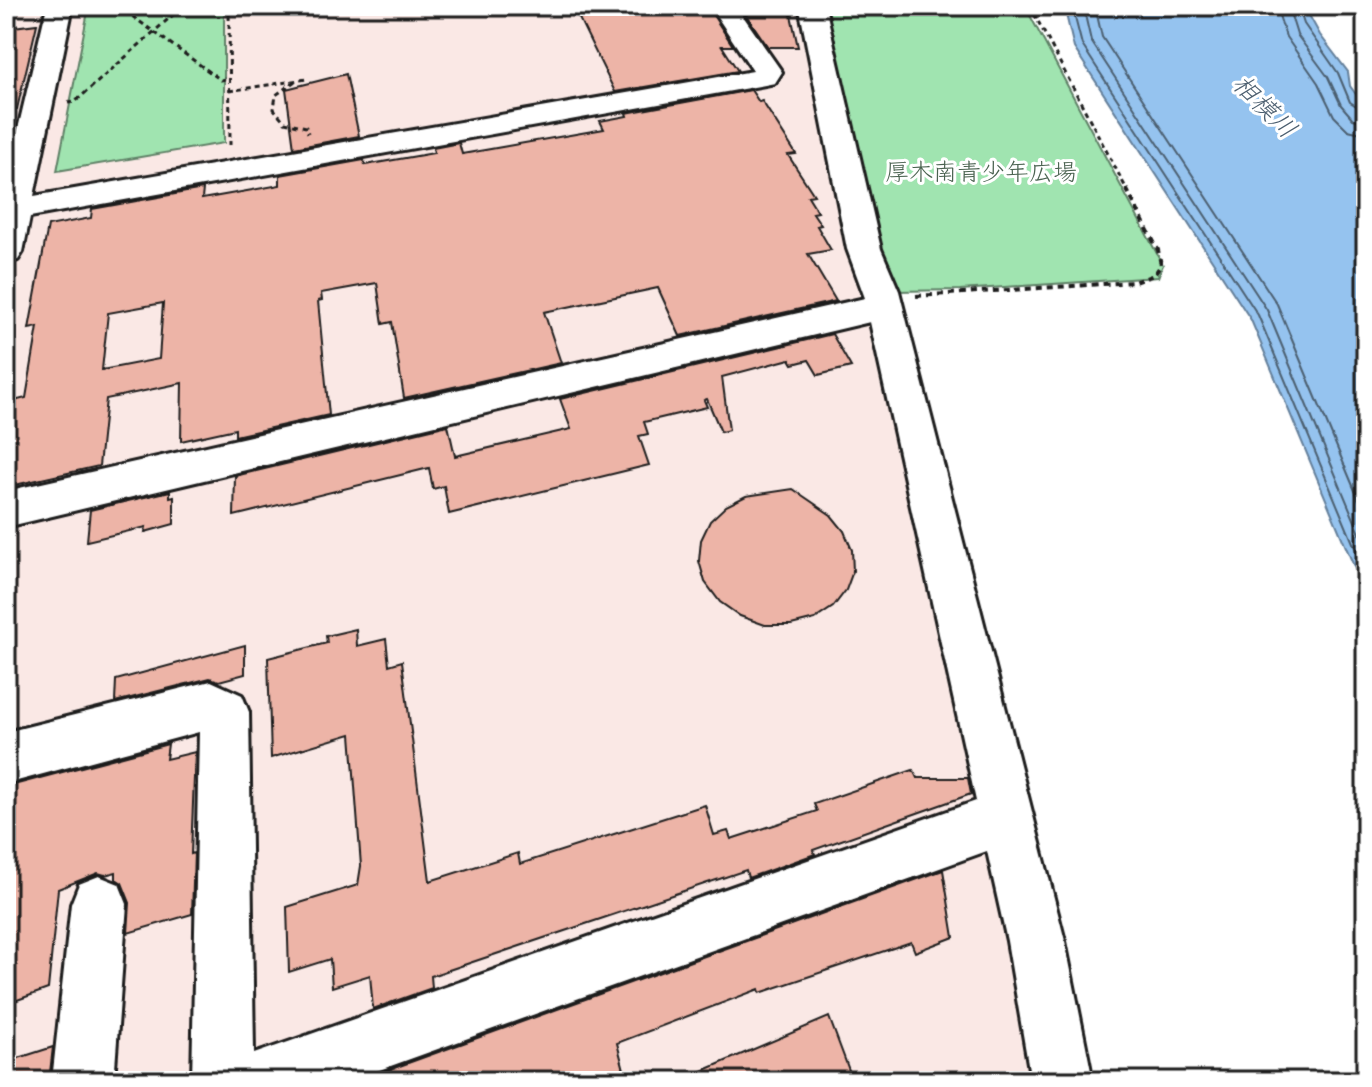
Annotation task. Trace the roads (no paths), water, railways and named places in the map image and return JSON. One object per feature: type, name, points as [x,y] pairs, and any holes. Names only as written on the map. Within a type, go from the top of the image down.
[{"type":"street","points":[[6,252],[11,210],[60,6]]},
{"type":"street","points":[[11,210],[765,77],[768,72],[723,6]]},
{"type":"street","points":[[812,6],[864,249],[873,275],[883,289],[884,306],[1036,941],[1062,1081]]},
{"type":"street","points":[[6,509],[884,306]]},
{"type":"street","points":[[6,758],[211,705],[224,712],[223,1081]]},
{"type":"street","points":[[263,1081],[1006,817]]},
{"type":"street","points":[[83,1081],[99,904]]},
{"type":"water","name":"相模川","points":[[1064,6],[1304,6],[1320,35],[1348,72],[1350,86],[1366,108],[1366,595],[1251,320],[1074,48]]},
{"type":"park label","name":"厚木南青少年広場","points":[[981,172]]}]
